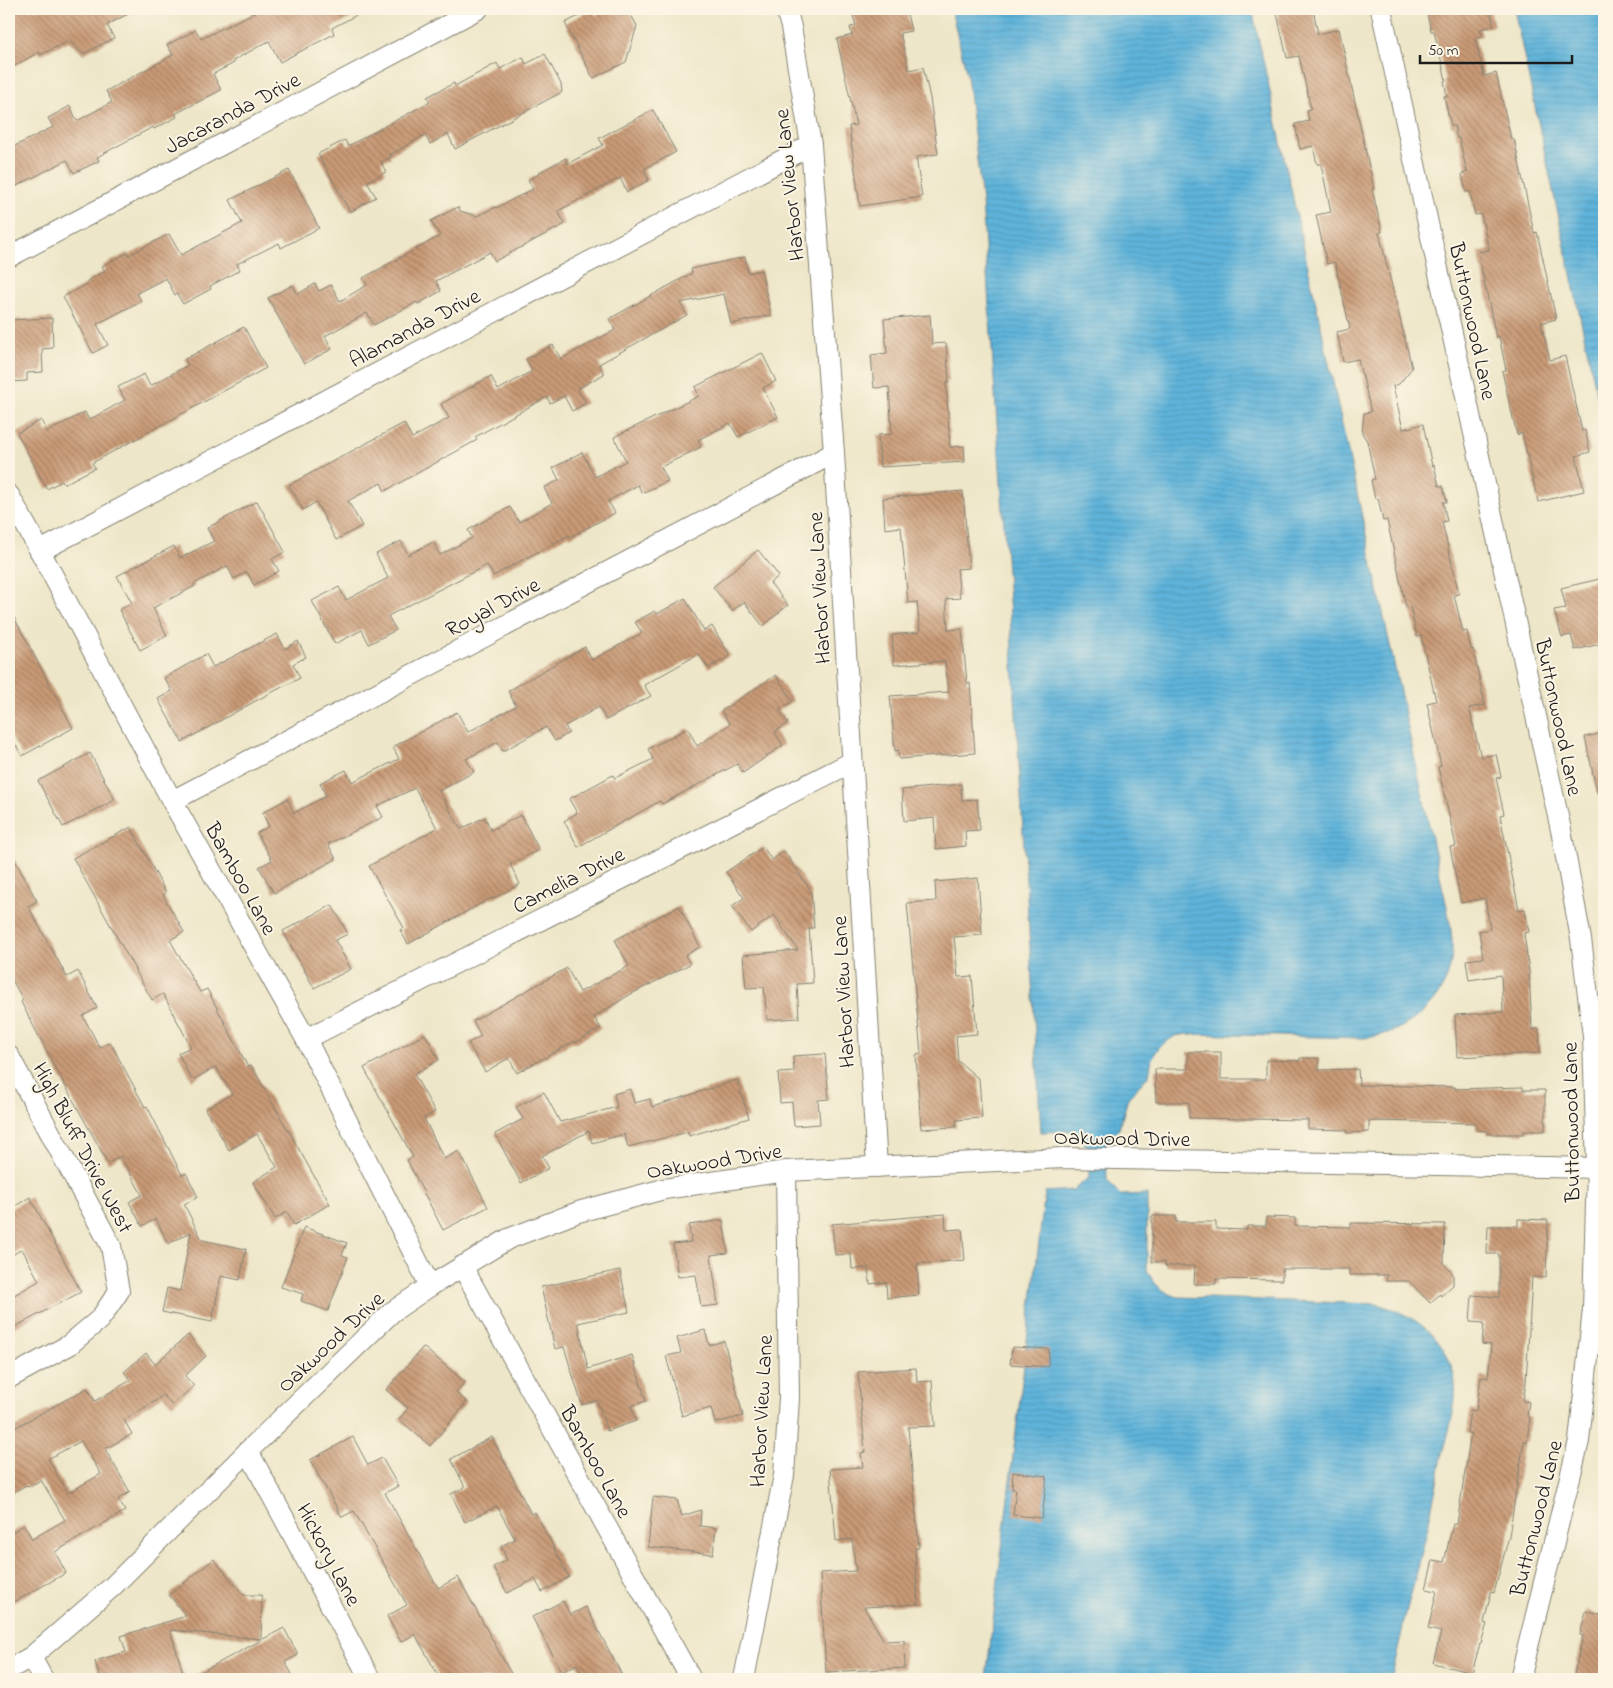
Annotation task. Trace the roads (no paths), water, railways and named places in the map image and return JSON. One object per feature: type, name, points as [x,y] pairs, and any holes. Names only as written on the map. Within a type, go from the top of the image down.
[{"type":"street","name":"Jacaranda Drive","points":[[9,257],[478,9]]},
{"type":"street","name":"Harbor View Lane","points":[[786,9],[791,27],[811,145],[834,453],[876,1167]]},
{"type":"street","name":"Buttonwood Lane","points":[[1382,9],[1559,820],[1580,930],[1593,1036],[1597,1168],[1593,1309],[1579,1441],[1520,1679]]},
{"type":"street","name":"Alamanda Drive","points":[[40,551],[811,145]]},
{"type":"street","name":"Royal Drive","points":[[172,801],[834,453]]},
{"type":"street","name":"Bamboo Lane","points":[[9,495],[172,801],[306,1039],[430,1286]]},
{"type":"street","name":"Camelia Drive","points":[[306,1039],[852,762]]},
{"type":"street","name":"High Bluff Drive West","points":[[9,1056],[111,1246],[119,1291],[100,1320],[69,1345],[9,1378]]},
{"type":"street","name":"Oakwood Drive","points":[[9,1669],[32,1656],[112,1587],[248,1451],[392,1312],[430,1286],[508,1239],[578,1212],[664,1190],[786,1171],[1062,1158],[1597,1168]]},
{"type":"street","name":"Harbor View Lane","points":[[744,1679],[784,1475],[789,1398],[786,1171]]},
{"type":"street","name":"Bamboo Lane","points":[[462,1266],[690,1679]]},
{"type":"street","name":"Hickory Lane","points":[[248,1451],[370,1679]]},
{"type":"street","points":[[32,1656],[43,1679]]},
{"type":"water","points":[[951,9],[1252,9],[1448,911],[1452,941],[1450,968],[1436,998],[1425,1011],[1397,1029],[1381,1035],[1364,1038],[1188,1034],[1175,1036],[1160,1046],[1152,1058],[1149,1075],[1128,1098],[1119,1129],[1106,1140],[1107,1180],[1120,1195],[1147,1194],[1147,1270],[1156,1284],[1167,1293],[1178,1297],[1375,1304],[1402,1313],[1414,1320],[1435,1338],[1443,1349],[1450,1362],[1454,1376],[1454,1407],[1391,1679],[986,1679],[1045,1192],[1073,1190],[1089,1178],[1089,1148],[1073,1131],[1041,1132],[1011,630],[982,201],[967,75]]},
{"type":"water","points":[[1514,9],[1604,9],[1604,428]]}]
